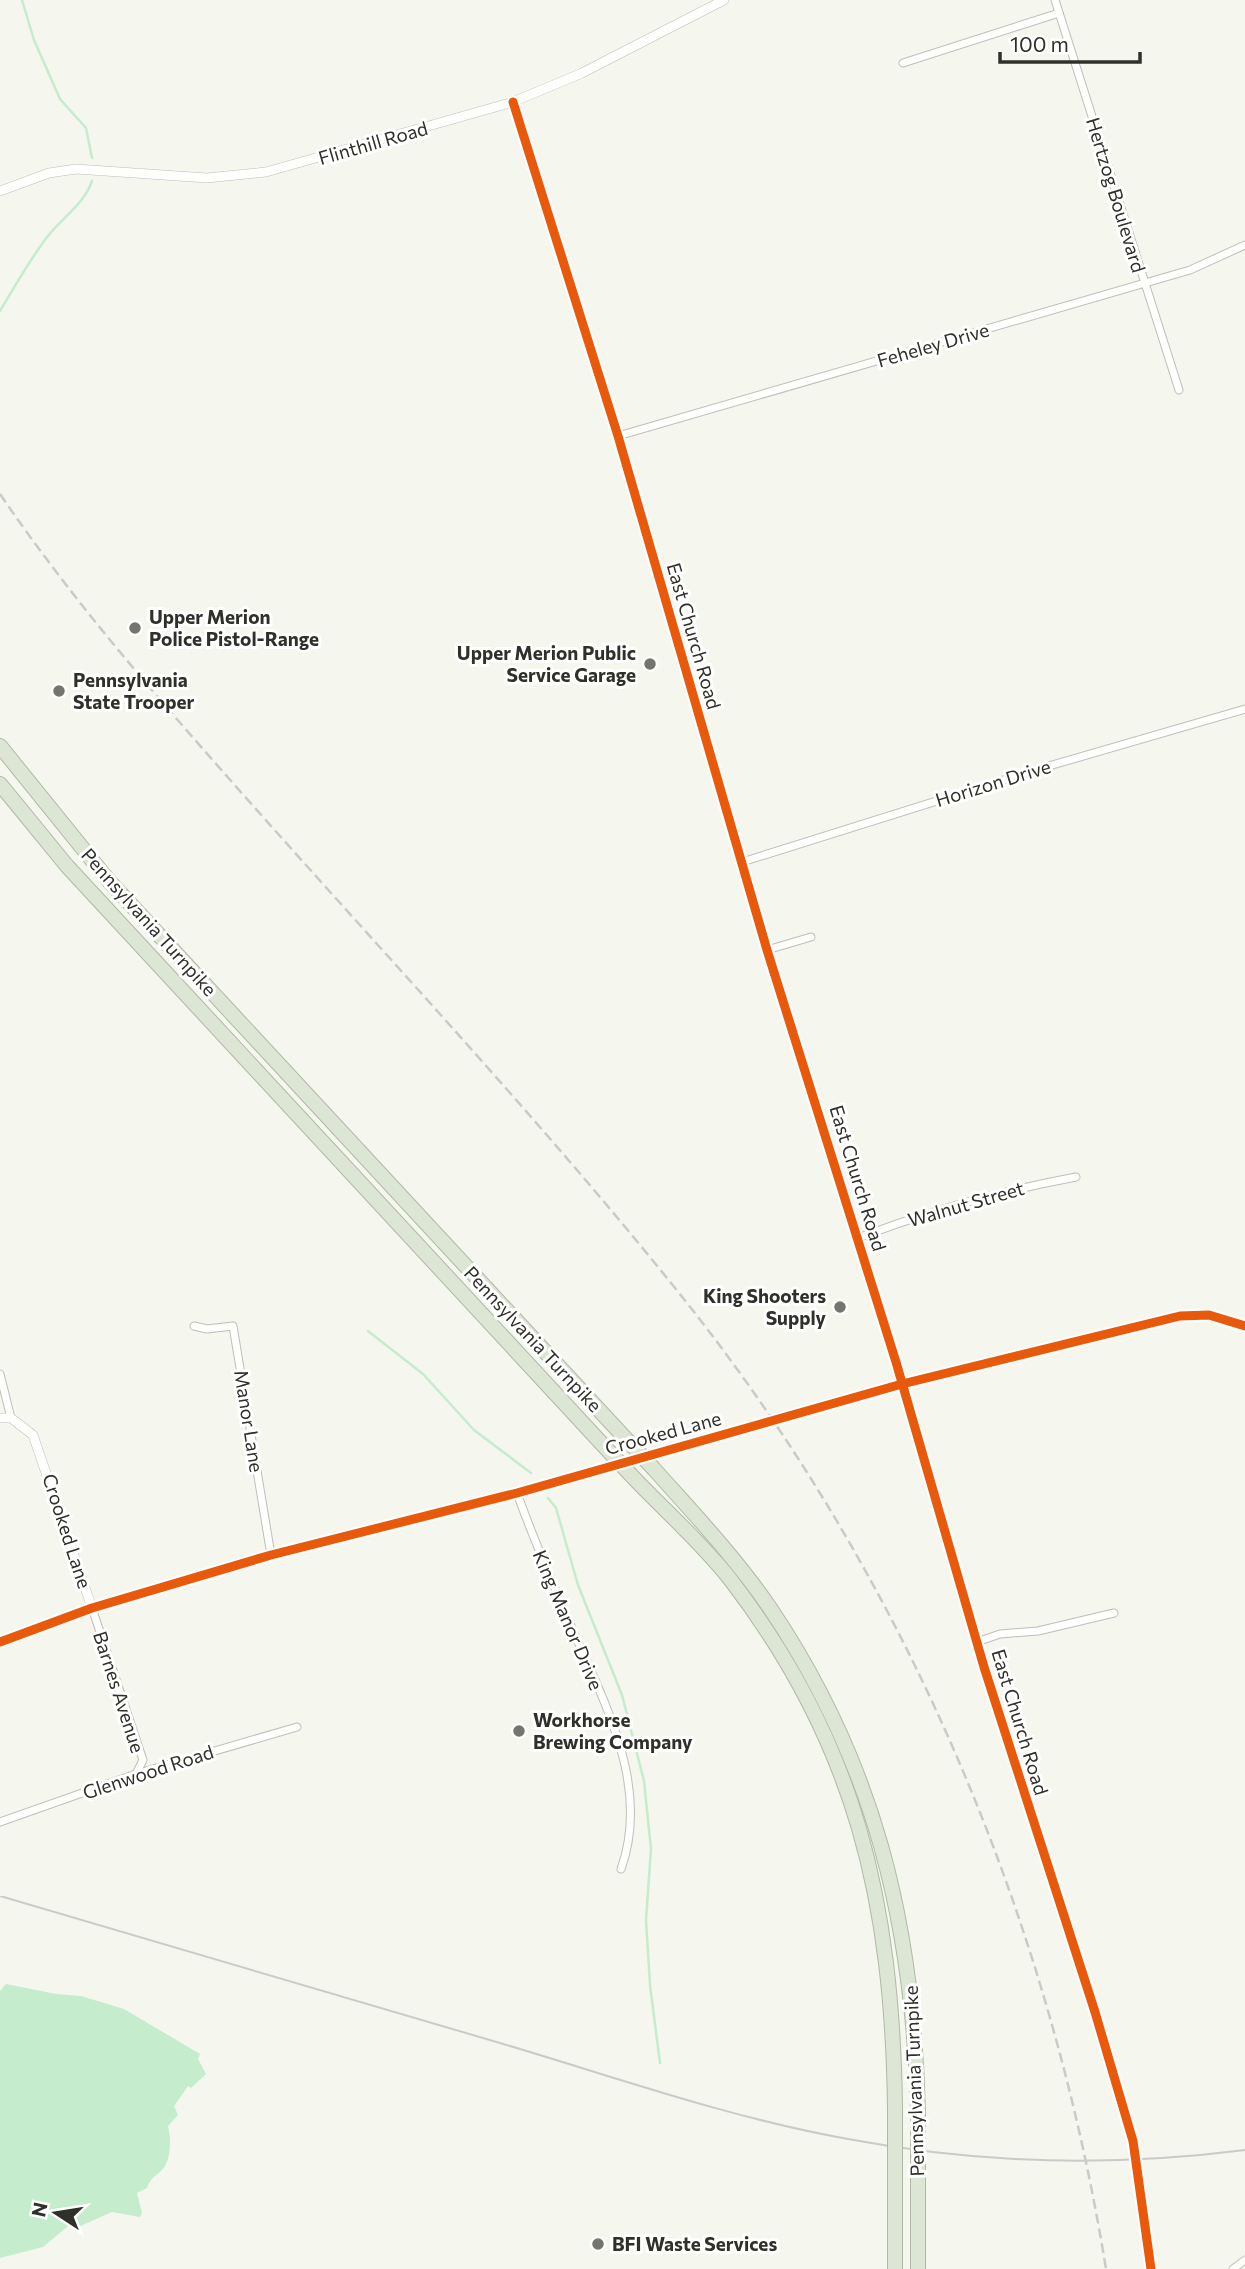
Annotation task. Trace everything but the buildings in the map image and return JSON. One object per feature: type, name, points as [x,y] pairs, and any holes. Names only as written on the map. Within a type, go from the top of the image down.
[{"type":"highway","name":"Pennsylvania Turnpike","points":[[0,746],[109,881],[724,1547],[768,1605],[811,1676],[846,1747],[878,1833],[900,1917],[913,2006],[918,2110],[918,2269]]},
{"type":"highway","name":"Pennsylvania Turnpike","points":[[0,784],[67,866],[735,1587],[791,1668],[828,1740],[853,1806],[884,1933],[894,2018],[895,2269]]},
{"type":"street","name":"Flinthill Road","points":[[0,191],[49,173],[76,169],[207,178],[243,177],[513,102],[582,73],[724,0]]},
{"type":"street","name":"Hertzog Boulevard","points":[[1055,0],[1179,390]]},
{"type":"street","points":[[903,63],[1059,13]]},
{"type":"street","name":"East Church Road","points":[[513,102],[618,436],[767,950],[858,1238],[977,1642],[1133,2141],[1151,2269]]},
{"type":"street","name":"Feheley Drive","points":[[618,436],[1213,262],[1245,245]]},
{"type":"street","name":"Horizon Drive","points":[[742,862],[1042,768],[1245,709]]},
{"type":"street","points":[[767,950],[811,937]]},
{"type":"street","name":"Walnut Street","points":[[858,1238],[911,1218],[1000,1191],[1076,1177]]},
{"type":"street","name":"Crooked Lane","points":[[11,1418],[24,1425],[39,1448],[92,1608],[271,1555],[517,1493],[902,1384],[1180,1316],[1209,1315],[1245,1326]]},
{"type":"street","name":"Manor Lane","points":[[194,1326],[207,1329],[233,1326],[271,1555]]},
{"type":"street","points":[[0,1374],[11,1418],[0,1418]]},
{"type":"street","name":"King Manor Drive","points":[[517,1493],[539,1553],[621,1748],[631,1804],[632,1829],[621,1869]]},
{"type":"street","points":[[0,1642],[92,1608]]},
{"type":"street","name":"Barnes Avenue","points":[[92,1608],[143,1760],[136,1774]]},
{"type":"street","points":[[977,1642],[1000,1634],[1038,1631],[1114,1613]]},
{"type":"street","name":"Glenwood Road","points":[[0,1822],[136,1774],[297,1727]]},
{"type":"street","points":[[1233,2269],[1245,2260]]},
{"type":"shaded area","points":[[6,1984],[81,1996],[124,2009],[200,2054],[198,2059],[206,2074],[191,2088],[188,2086],[174,2106],[178,2115],[168,2126],[170,2146],[167,2162],[147,2188],[137,2193],[142,2213],[140,2217],[112,2212],[78,2227],[68,2226],[43,2247],[0,2258],[0,1991]]},
{"type":"waterway","points":[[22,0],[34,40],[60,99],[86,128],[92,158]]},
{"type":"waterway","points":[[0,311],[41,245],[79,204],[92,181]]},
{"type":"waterway","points":[[368,1331],[423,1374],[474,1430],[531,1473]]},
{"type":"waterway","points":[[548,1498],[556,1508],[578,1585],[622,1695],[644,1781],[651,1849],[646,1920],[650,1985],[660,2063]]},
{"type":"tram line","points":[[0,1896],[673,2096],[760,2120],[848,2139],[947,2154],[1046,2160],[1145,2159],[1245,2150]]},
{"type":"railway","points":[[0,494],[61,579],[160,699],[622,1223],[753,1392],[828,1506],[894,1625],[953,1748],[1004,1874],[1046,2004],[1080,2135],[1106,2269]]},
{"type":"cycle path","points":[[513,102],[618,436],[767,950],[896,1362],[984,1667],[1095,2012],[1133,2141],[1151,2269]]},
{"type":"cycle path","points":[[0,1642],[92,1608],[271,1555],[517,1493],[902,1384],[1180,1316],[1209,1315],[1245,1326]]},
{"type":"place","name":"Upper Merion Police Pistol-Range","points":[[135,628]]},
{"type":"place","name":"Upper Merion Public Service Garage","points":[[650,664]]},
{"type":"place","name":"Pennsylvania State Trooper","points":[[59,691]]},
{"type":"place","name":"King Shooters Supply","points":[[840,1307]]},
{"type":"place","name":"Workhorse Brewing Company","points":[[519,1731]]},
{"type":"place","name":"BFI Waste Services","points":[[598,2244]]}]
